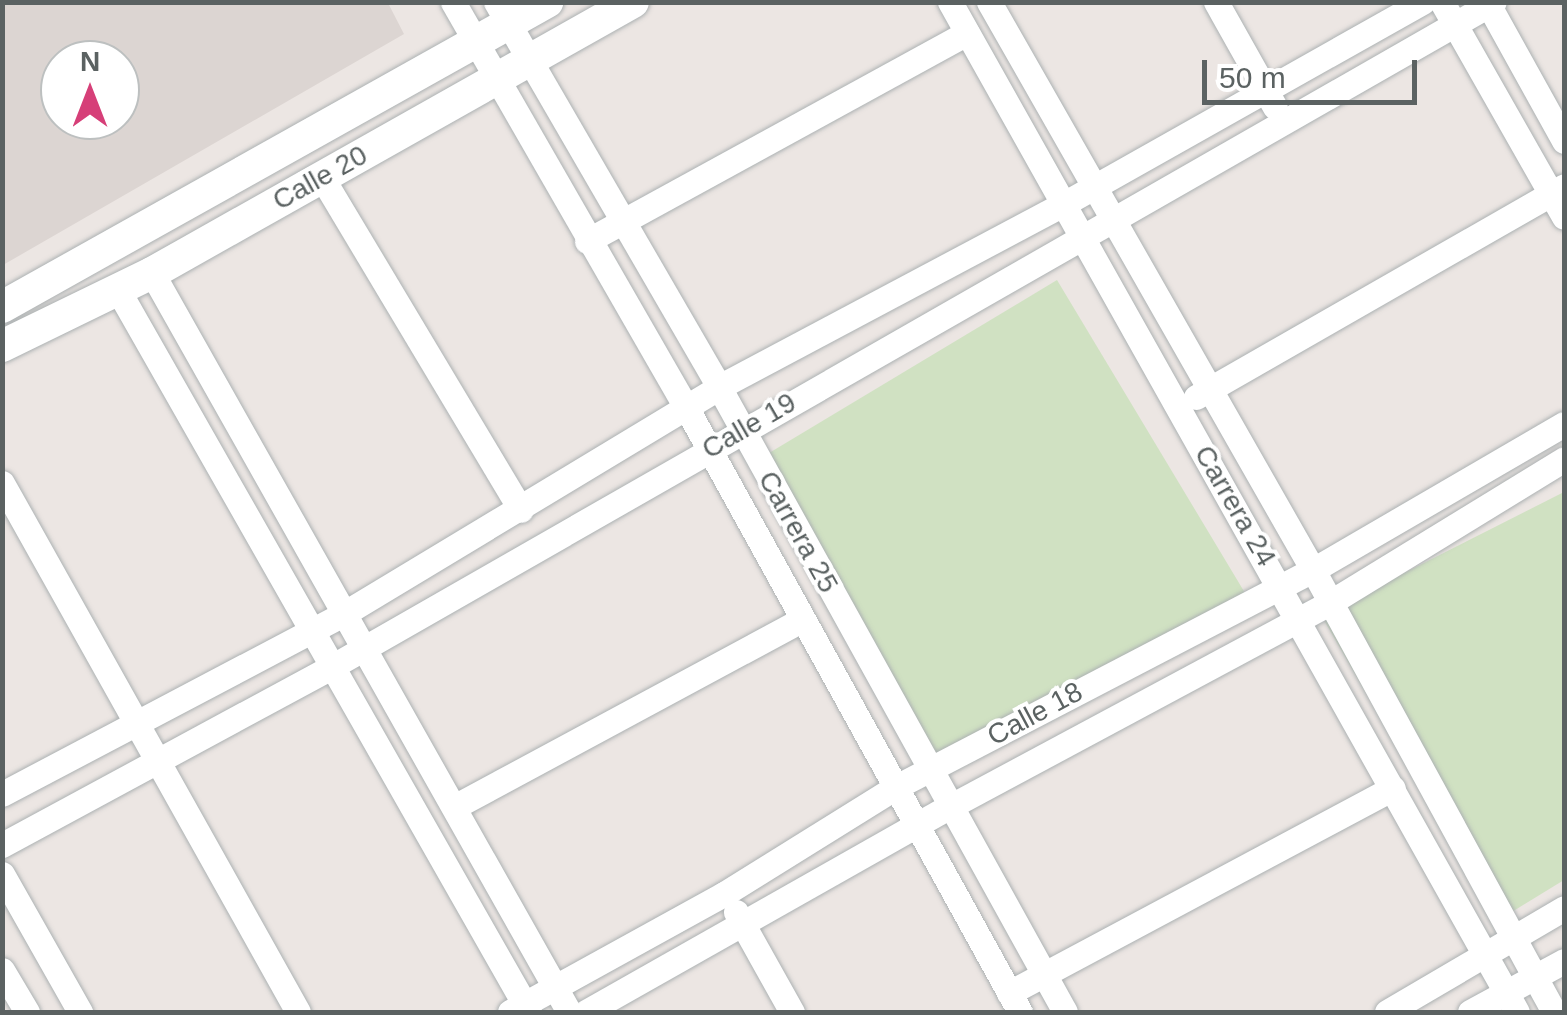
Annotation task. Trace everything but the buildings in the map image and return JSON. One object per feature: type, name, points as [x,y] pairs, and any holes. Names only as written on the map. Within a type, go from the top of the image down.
[{"type":"street","name":"Carrera 25","points":[[453,2],[587,241],[686,407],[1014,1003]]},
{"type":"street","name":"Calle 20","points":[[3,306],[474,41],[502,13],[547,2]]},
{"type":"street","name":"Calle 20","points":[[17,338],[152,272],[634,2]]},
{"type":"street","name":"Carrera 24","points":[[950,2],[1062,206],[1299,618],[1511,1003]]},
{"type":"street","name":"Carrera 24","points":[[989,2],[1313,570],[1554,1012]]},
{"type":"street","points":[[1216,2],[1283,122]]},
{"type":"street","name":"Calle 19","points":[[2,794],[138,717],[346,613],[719,387],[1062,206],[1423,2]]},
{"type":"street","points":[[1490,4],[1564,142]]},
{"type":"street","name":"Calle 19","points":[[2,845],[332,666],[362,644],[1283,122],[1448,13],[1490,4]]},
{"type":"street","name":"Carrera 25","points":[[502,13],[719,387],[928,770],[1066,1012]]},
{"type":"street","points":[[1448,13],[1558,190],[1564,216]]},
{"type":"street","points":[[587,241],[966,33]]},
{"type":"street","points":[[321,176],[521,510]]},
{"type":"street","points":[[1179,407],[1558,190]]},
{"type":"street","points":[[152,272],[569,1012]]},
{"type":"street","points":[[118,290],[312,630],[521,1010]]},
{"type":"street","points":[[3,306],[17,338]]},
{"type":"street","name":"Calle 18","points":[[521,1010],[724,894],[896,787],[1313,570],[1564,424]]},
{"type":"street","name":"Calle 18","points":[[586,1012],[949,807],[1330,602],[1564,458]]},
{"type":"street","points":[[2,482],[138,717],[298,1012]]},
{"type":"street","points":[[454,807],[803,619]]},
{"type":"street","points":[[1014,1003],[1044,974],[1393,788]]},
{"type":"street","points":[[2,874],[80,1012]]},
{"type":"street","points":[[724,894],[792,1012]]},
{"type":"street","points":[[1388,1012],[1564,908]]},
{"type":"street","points":[[1470,1012],[1511,1003],[1534,978],[1564,961]]},
{"type":"street","points":[[2,970],[27,1012]]},
{"type":"shaded area","points":[[3,2],[388,3],[404,34],[3,265]]},
{"type":"green space","points":[[1057,280],[1247,595],[947,776],[757,460]]},
{"type":"green space","points":[[1564,492],[1564,880],[1497,921],[1321,615]]}]
